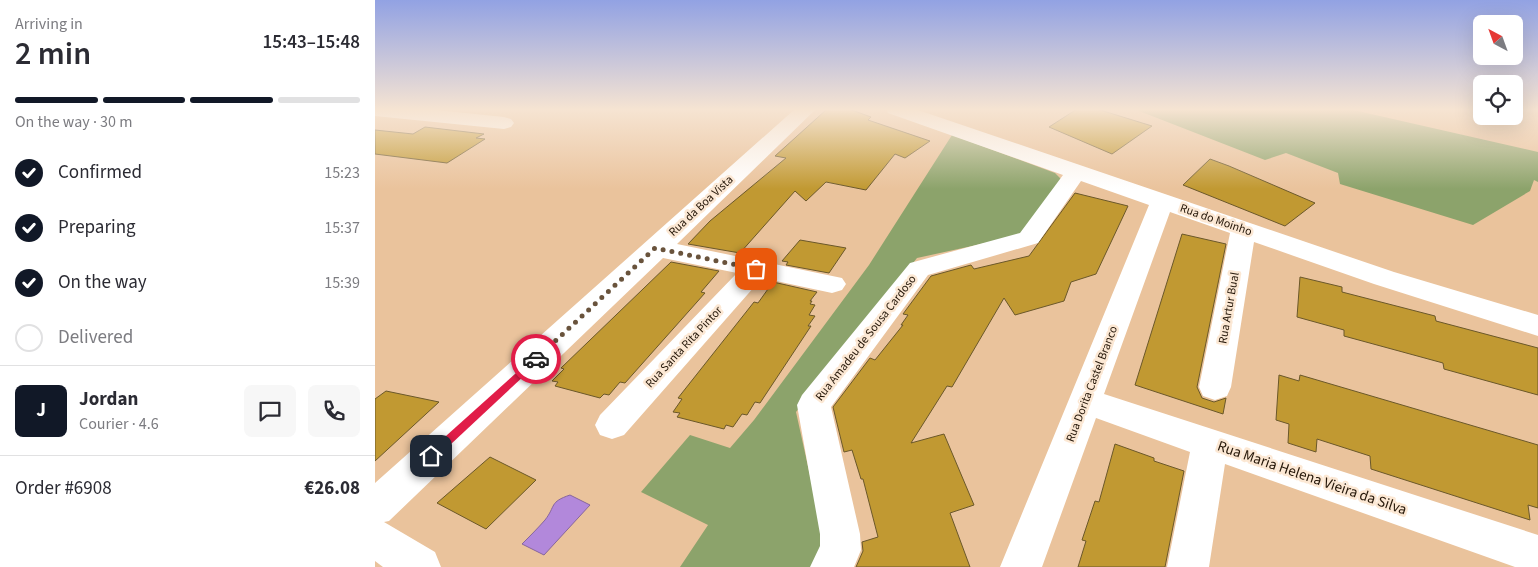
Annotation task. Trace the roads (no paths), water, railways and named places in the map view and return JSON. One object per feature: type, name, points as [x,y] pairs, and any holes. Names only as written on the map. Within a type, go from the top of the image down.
[{"type":"street","name":"Rua da Boa Vista","points":[[375,508],[778,135]]},
{"type":"street","name":"Rua do Moinho","points":[[971,135],[1384,278],[1538,326]]},
{"type":"street","name":"Rua Amadeu de Sousa Cardoso","points":[[831,567],[841,550],[840,534],[814,405],[919,269],[928,264],[1029,238],[1076,172]]},
{"type":"street","name":"Rua Dorita Castel Branco","points":[[1021,567],[1162,202]]},
{"type":"street","name":"Rua Artur Bual","points":[[1215,387],[1243,230]]},
{"type":"street","points":[[655,248],[832,284]]},
{"type":"street","name":"Rua Santa Rita Pintor","points":[[612,425],[756,269]]},
{"type":"street","name":"Rua Maria Helena Vieira da Silva","points":[[1085,400],[1210,443],[1521,556]]},
{"type":"street","points":[[1188,567],[1210,443]]},
{"type":"street","points":[[375,538],[420,567]]}]
